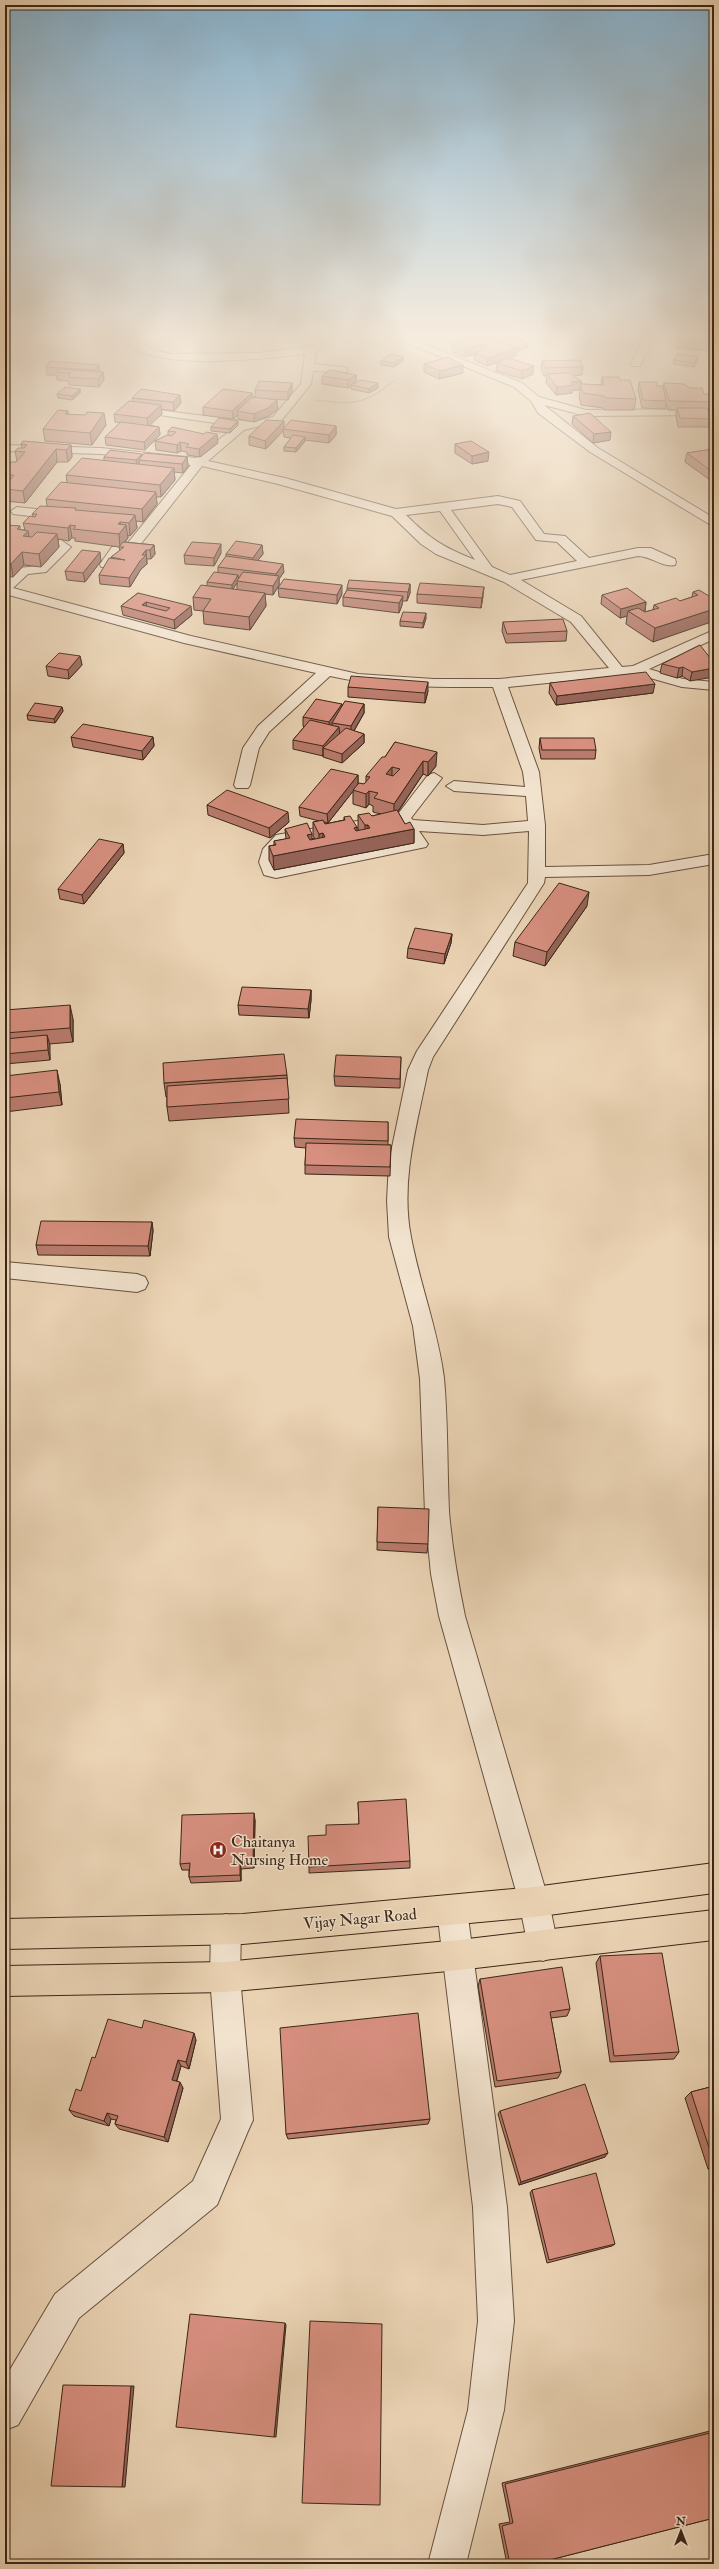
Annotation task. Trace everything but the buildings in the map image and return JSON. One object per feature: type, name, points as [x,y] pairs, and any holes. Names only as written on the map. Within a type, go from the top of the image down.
[{"type":"main road","name":"Vijay Nagar Road","points":[[5,1934],[226,1929],[534,1902],[714,1878]]},
{"type":"main road","points":[[5,1981],[225,1977],[459,1955],[714,1925]]},
{"type":"street","points":[[171,459],[199,462],[281,481],[396,513],[498,500],[514,502],[540,537],[561,539],[587,563]]},
{"type":"street","points":[[106,564],[117,550],[131,547],[147,525],[203,459]]},
{"type":"street","points":[[609,459],[714,523]]},
{"type":"street","points":[[153,499],[168,500]]},
{"type":"street","points":[[42,514],[50,504]]},
{"type":"street","points":[[443,507],[486,568]]},
{"type":"street","points":[[698,513],[714,510]]},
{"type":"street","points":[[17,512],[79,518]]},
{"type":"street","points":[[396,513],[425,541],[456,558],[486,568],[509,579],[576,619],[627,671],[682,683],[714,686]]},
{"type":"street","points":[[132,524],[147,525]]},
{"type":"street","points":[[6,529],[61,544],[65,547],[42,570],[24,571],[10,578],[5,590],[189,640],[358,678],[434,683],[499,683],[627,671],[698,650],[714,634]]},
{"type":"street","points":[[509,579],[644,552],[657,555],[670,562]]},
{"type":"street","points":[[242,785],[251,748],[263,729],[327,671]]},
{"type":"street","points":[[499,683],[528,761],[534,792],[537,825],[537,872],[531,893],[433,1040],[418,1070],[399,1162],[397,1201],[400,1237],[424,1326],[432,1379],[437,1513],[444,1574],[464,1658],[534,1902],[543,1946]]},
{"type":"street","points":[[405,821],[434,778]]},
{"type":"street","points":[[454,786],[534,792]]},
{"type":"street","points":[[405,821],[420,844],[276,873],[270,871],[266,864],[266,858],[282,838],[405,821],[483,830],[537,825]]},
{"type":"street","points":[[537,872],[619,871],[684,867],[714,859]]},
{"type":"street","points":[[5,1270],[137,1283]]},
{"type":"street","points":[[447,2564],[461,2516],[486,2410],[496,2321],[490,2207],[459,1955],[452,1910]]},
{"type":"street","points":[[5,2412],[67,2306],[204,2193],[237,2120],[225,1977],[226,1929]]},
{"type":"place","name":"Chaitanya Nursing Home","points":[[218,1850]]}]
